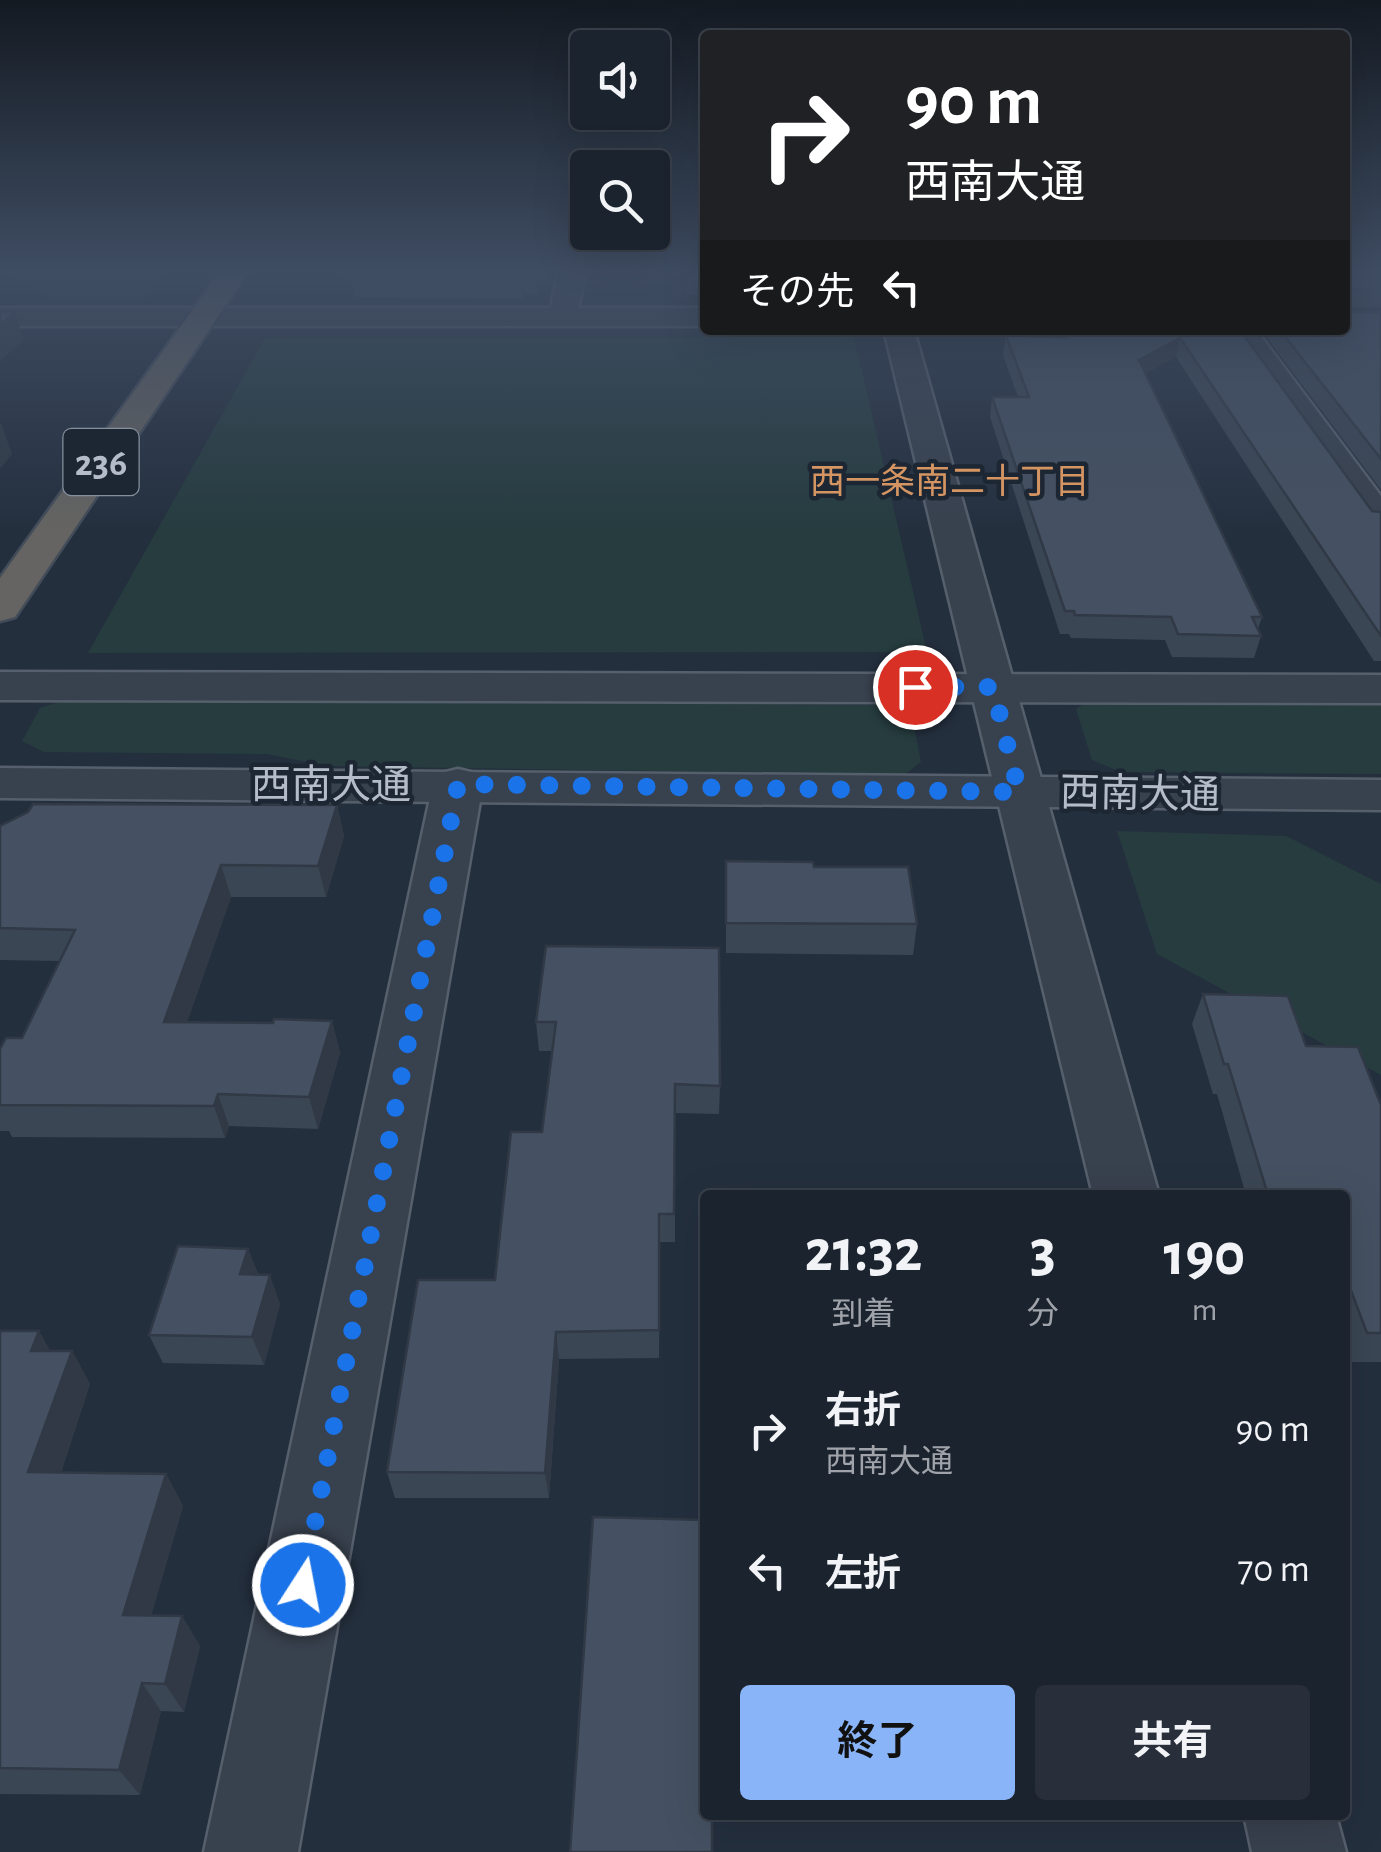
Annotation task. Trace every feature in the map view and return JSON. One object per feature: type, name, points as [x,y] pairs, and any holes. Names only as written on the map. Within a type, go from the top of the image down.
[{"type":"highway","name":"236","points":[[0,608],[173,358]]},
{"type":"street","points":[[907,358],[1125,1190]]},
{"type":"street","points":[[1261,358],[1381,522]]},
{"type":"street","points":[[0,686],[1381,689]]},
{"type":"street","name":"西南大通","points":[[0,783],[1381,795]]},
{"type":"street","points":[[251,1852],[458,784]]},
{"type":"street","points":[[1291,1820],[1300,1852]]},
{"type":"green space","points":[[254,358],[859,358],[927,652],[88,653]]},
{"type":"green space","points":[[65,700],[893,705],[911,711],[921,762],[904,775],[326,766],[267,754],[44,752],[22,741],[40,708]]},
{"type":"green space","points":[[1086,702],[1381,705],[1381,774],[1121,772],[1092,760],[1076,709]]},
{"type":"green space","points":[[1117,831],[1286,836],[1381,884],[1381,1075],[1157,954]]},
{"type":"building","points":[[1014,358],[1142,358],[1139,360],[1262,617],[1252,617],[1261,636],[1178,634],[1171,617],[1075,615],[1074,611],[1065,611],[992,397],[1029,397]]},
{"type":"building","points":[[1194,358],[1261,358],[1372,511],[1381,512],[1381,636]]},
{"type":"building","points":[[1302,358],[1381,358],[1381,459]]},
{"type":"building","points":[[33,804],[337,805],[318,866],[221,865],[164,1022],[332,1021],[309,1097],[218,1094],[214,1106],[0,1105],[0,1049],[6,1038],[22,1038],[75,930],[0,928],[0,826],[28,812]]},
{"type":"building","points":[[726,861],[813,862],[814,867],[908,867],[917,924],[726,923]]},
{"type":"building","points":[[546,946],[719,948],[720,1086],[675,1084],[674,1214],[659,1214],[659,1330],[556,1332],[545,1473],[387,1472],[418,1280],[495,1280],[511,1132],[542,1132],[556,1022],[536,1022]]},
{"type":"building","points":[[1203,994],[1288,996],[1306,1046],[1358,1047],[1381,1105],[1381,1333],[1367,1333],[1350,1288],[1350,1190],[1266,1190],[1228,1064],[1224,1064]]},
{"type":"building","points":[[178,1246],[248,1249],[240,1274],[270,1275],[252,1337],[149,1335]]},
{"type":"building","points":[[0,1331],[39,1331],[31,1351],[72,1351],[28,1472],[166,1474],[123,1615],[182,1616],[165,1684],[142,1683],[119,1770],[0,1768]]},
{"type":"building","points":[[593,1517],[700,1520],[700,1820],[712,1820],[712,1852],[570,1852]]},
{"type":"district","name":"西一条南二十丁目","points":[[950,481]]},
{"type":"route","points":[[303,1585],[458,784],[1019,792],[993,687],[915,687]]}]
